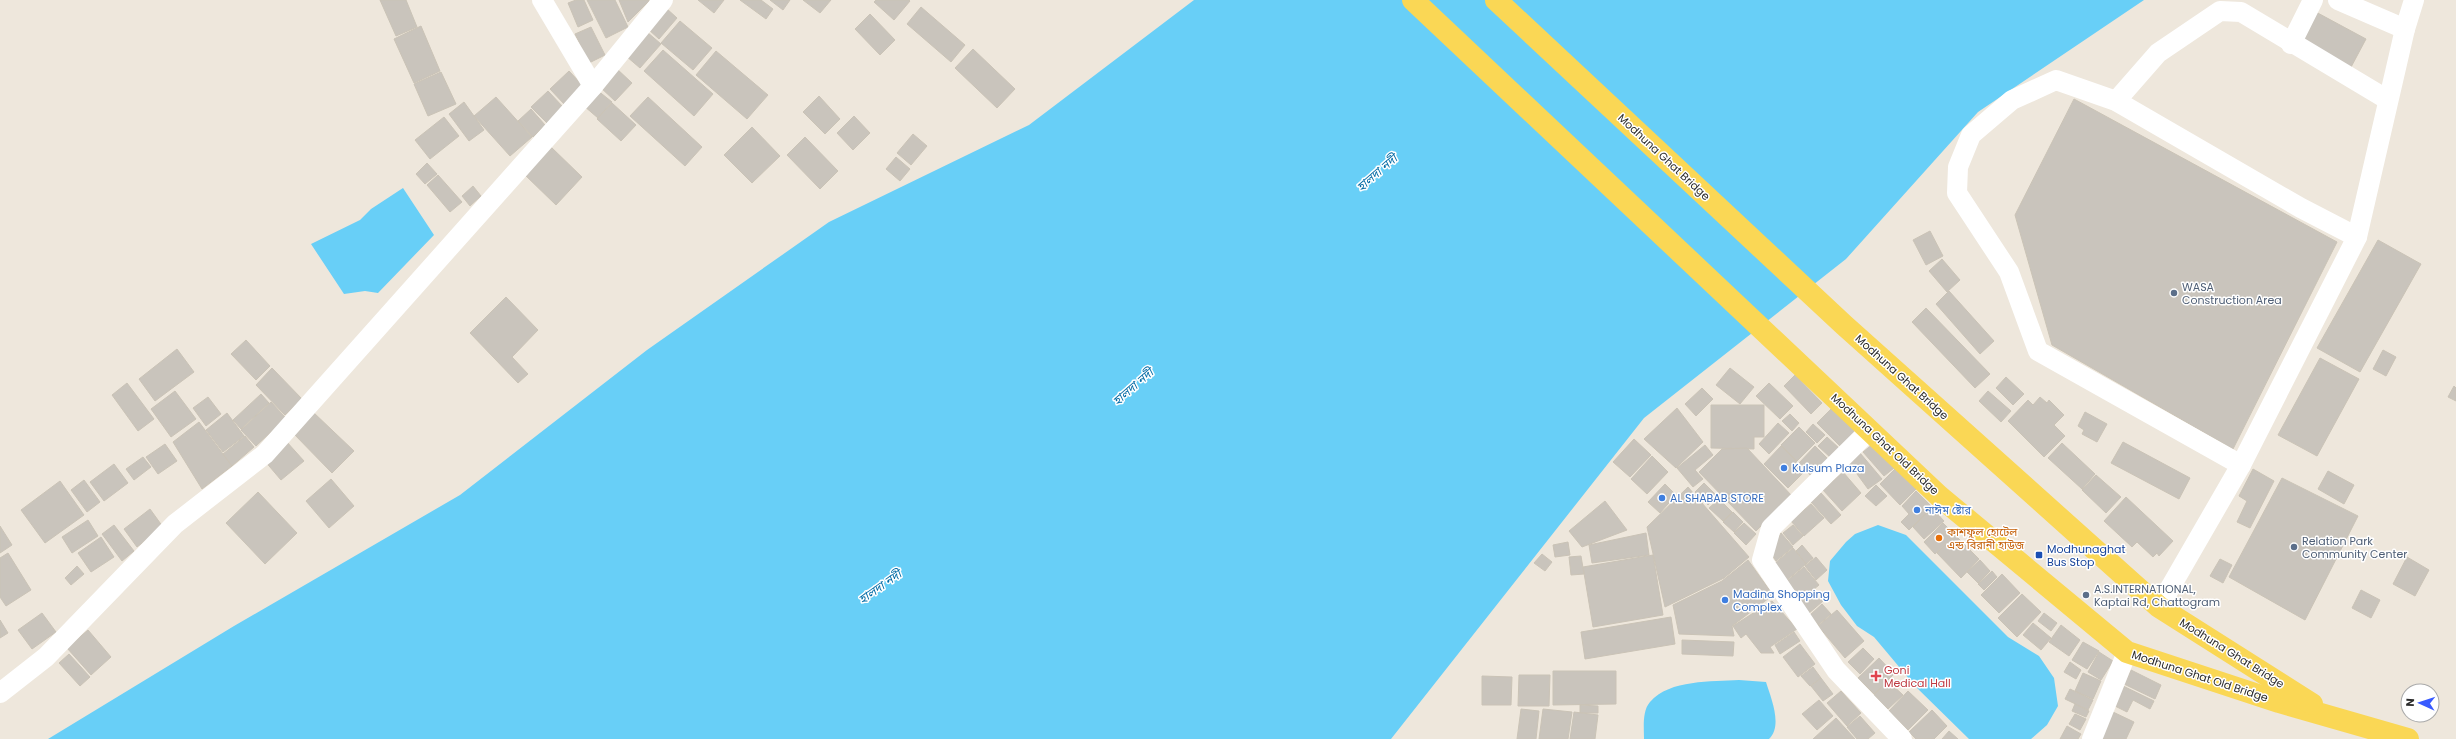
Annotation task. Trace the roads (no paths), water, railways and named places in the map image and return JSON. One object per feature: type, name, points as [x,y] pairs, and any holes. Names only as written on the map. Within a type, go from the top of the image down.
[{"type":"main road","name":"Modhuna Ghat Old Bridge","points":[[1413,0],[1939,496],[2127,652],[2278,702],[2336,718]]},
{"type":"main road","name":"Modhuna Ghat Bridge","points":[[1496,0],[1844,325],[2159,607],[2336,718]]},
{"type":"main road","points":[[2336,718],[2408,739]]},
{"type":"street","points":[[542,0],[593,86]]},
{"type":"street","points":[[0,693],[46,657],[175,524],[265,454],[593,86],[664,0]]},
{"type":"street","points":[[2291,44],[2313,0]]},
{"type":"street","points":[[2338,0],[2405,29]]},
{"type":"street","points":[[2159,607],[2241,465],[2357,237],[2405,29],[2414,0]]},
{"type":"street","points":[[2116,101],[2158,53],[2220,11],[2244,6],[2291,44],[2388,100]]},
{"type":"street","points":[[2241,465],[2038,351],[2009,272],[1956,193],[1958,167],[1972,136],[2012,100],[2056,80],[2116,101],[2301,208],[2357,237]]},
{"type":"street","points":[[1870,430],[1771,528],[1762,560],[1836,670],[1902,739]]},
{"type":"street","points":[[2092,739],[2127,652]]},
{"type":"water","name":"হালদা নদী","points":[[1194,0],[2144,0],[1978,112],[1846,259],[1644,418],[1391,739],[48,739],[234,626],[460,495],[647,350],[829,222],[1029,125]]},
{"type":"water","points":[[403,188],[434,235],[378,293],[365,291],[344,294],[311,244],[360,220],[371,209]]},
{"type":"water","points":[[1878,525],[1906,535],[2008,637],[2039,656],[2054,678],[2058,706],[2047,725],[2031,739],[1969,739],[1916,687],[1874,637],[1857,626],[1841,605],[1828,581],[1830,561],[1855,534]]},
{"type":"water","points":[[1739,680],[1766,682],[1776,719],[1773,733],[1769,739],[1644,739],[1644,720],[1647,706],[1658,695],[1680,685]]},
{"type":"place","name":"WASA Construction Area","points":[[2174,293]]},
{"type":"place","name":"Kulsum Plaza","points":[[1784,468]]},
{"type":"place","name":"AL SHABAB STORE","points":[[1662,498]]},
{"type":"place","name":"নাঈম ষ্টোর","points":[[1917,510]]},
{"type":"place","name":"কাশফুল হোটেল এন্ড বিরানী হাউজ","points":[[1939,538]]},
{"type":"place","name":"Relation Park Community Center","points":[[2294,547]]},
{"type":"place","name":"Modhunaghat Bus Stop","points":[[2039,555]]},
{"type":"place","name":"A.S.INTERNATIONAL, Kaptai Rd, Chattogram","points":[[2086,595]]},
{"type":"place","name":"Madina Shopping Complex","points":[[1725,600]]},
{"type":"place","name":"Goni Medical Hall","points":[[1876,676]]}]
